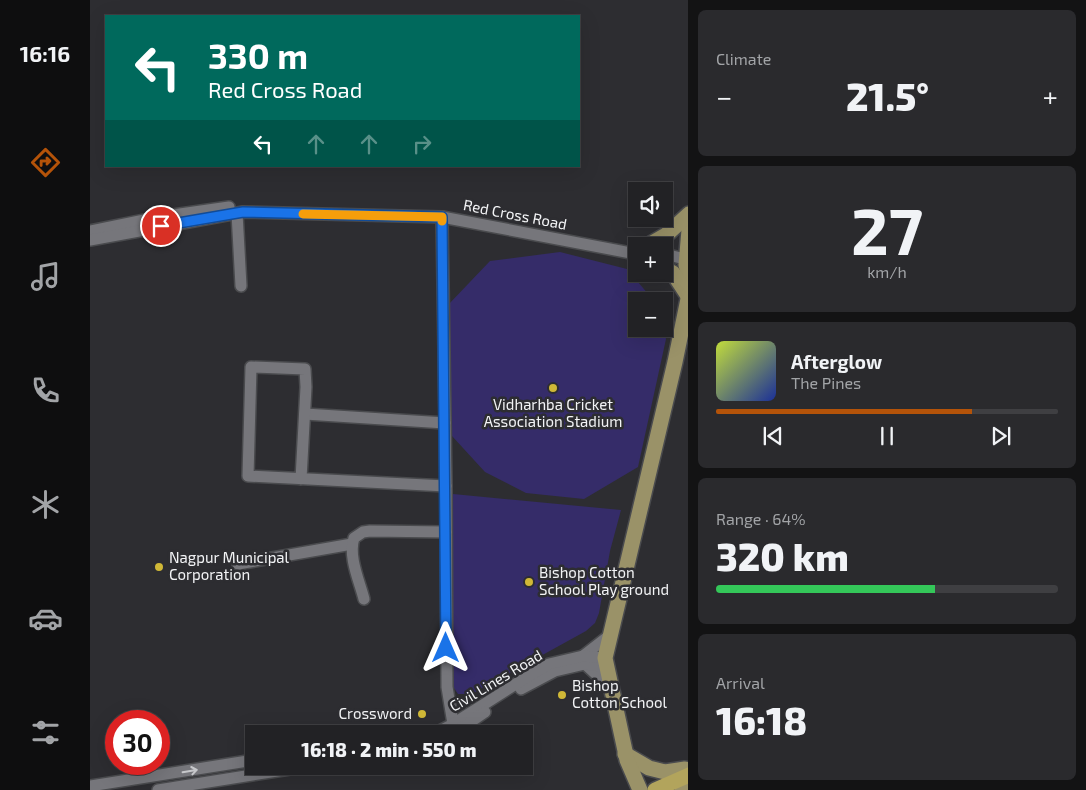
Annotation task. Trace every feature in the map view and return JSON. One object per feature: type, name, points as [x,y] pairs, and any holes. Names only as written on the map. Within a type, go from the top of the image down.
[{"type":"highway","points":[[654,790],[688,773]]},
{"type":"highway","points":[[668,790],[688,773]]},
{"type":"main road","points":[[663,237],[688,214]]},
{"type":"main road","points":[[688,230],[688,265]]},
{"type":"main road","points":[[673,274],[688,295],[675,362],[610,635],[606,662],[625,754],[640,790],[661,779],[688,773]]},
{"type":"main road","points":[[625,754],[649,768],[665,772],[688,773]]},
{"type":"main road","points":[[682,790],[688,788]]},
{"type":"street","points":[[90,232],[160,217],[237,206],[324,207],[458,214],[628,246]]},
{"type":"street","name":"Red Cross Road","points":[[90,240],[236,213],[442,217],[628,252]]},
{"type":"street","points":[[236,213],[241,286]]},
{"type":"street","points":[[442,217],[446,486],[446,687],[452,725]]},
{"type":"street","points":[[673,258],[688,265]]},
{"type":"street","points":[[673,262],[688,265]]},
{"type":"street","points":[[301,479],[306,388],[305,369],[251,366],[248,476],[301,479],[446,486]]},
{"type":"street","points":[[305,414],[445,423]]},
{"type":"street","points":[[364,599],[352,554],[354,538],[363,532],[370,531],[446,532]]},
{"type":"street","points":[[238,564],[352,544]]},
{"type":"street","points":[[584,660],[610,635]]},
{"type":"street","points":[[584,660],[606,662]]},
{"type":"street","points":[[584,660],[611,688]]},
{"type":"street","name":"Civil Lines Road","points":[[459,725],[549,664],[584,660]]},
{"type":"street","points":[[90,786],[245,761]]},
{"type":"street","points":[[158,790],[252,775]]},
{"type":"shaded area","name":"Vidharhba Cricket Association Stadium","points":[[560,252],[627,269],[628,282],[638,282],[646,292],[628,292],[628,337],[665,337],[638,467],[584,499],[526,493],[485,472],[452,436],[448,305],[490,261]]},
{"type":"shaded area","name":"Bishop Cotton School Play ground","points":[[453,494],[621,510],[610,551],[599,613],[595,623],[586,631],[472,694],[458,694],[452,685]]},
{"type":"slow traffic","points":[[303,214],[442,217],[442,221]]},
{"type":"place","name":"Vidharhba Cricket Association Stadium","points":[[553,388]]},
{"type":"place","name":"Nagpur Municipal Corporation","points":[[159,567]]},
{"type":"place","name":"Bishop Cotton School Play ground","points":[[529,582]]},
{"type":"place","name":"Bishop Cotton School","points":[[562,695]]},
{"type":"place","name":"Crossword","points":[[422,714]]},
{"type":"route","points":[[161,226],[243,212],[442,217],[446,470],[446,648]]}]
